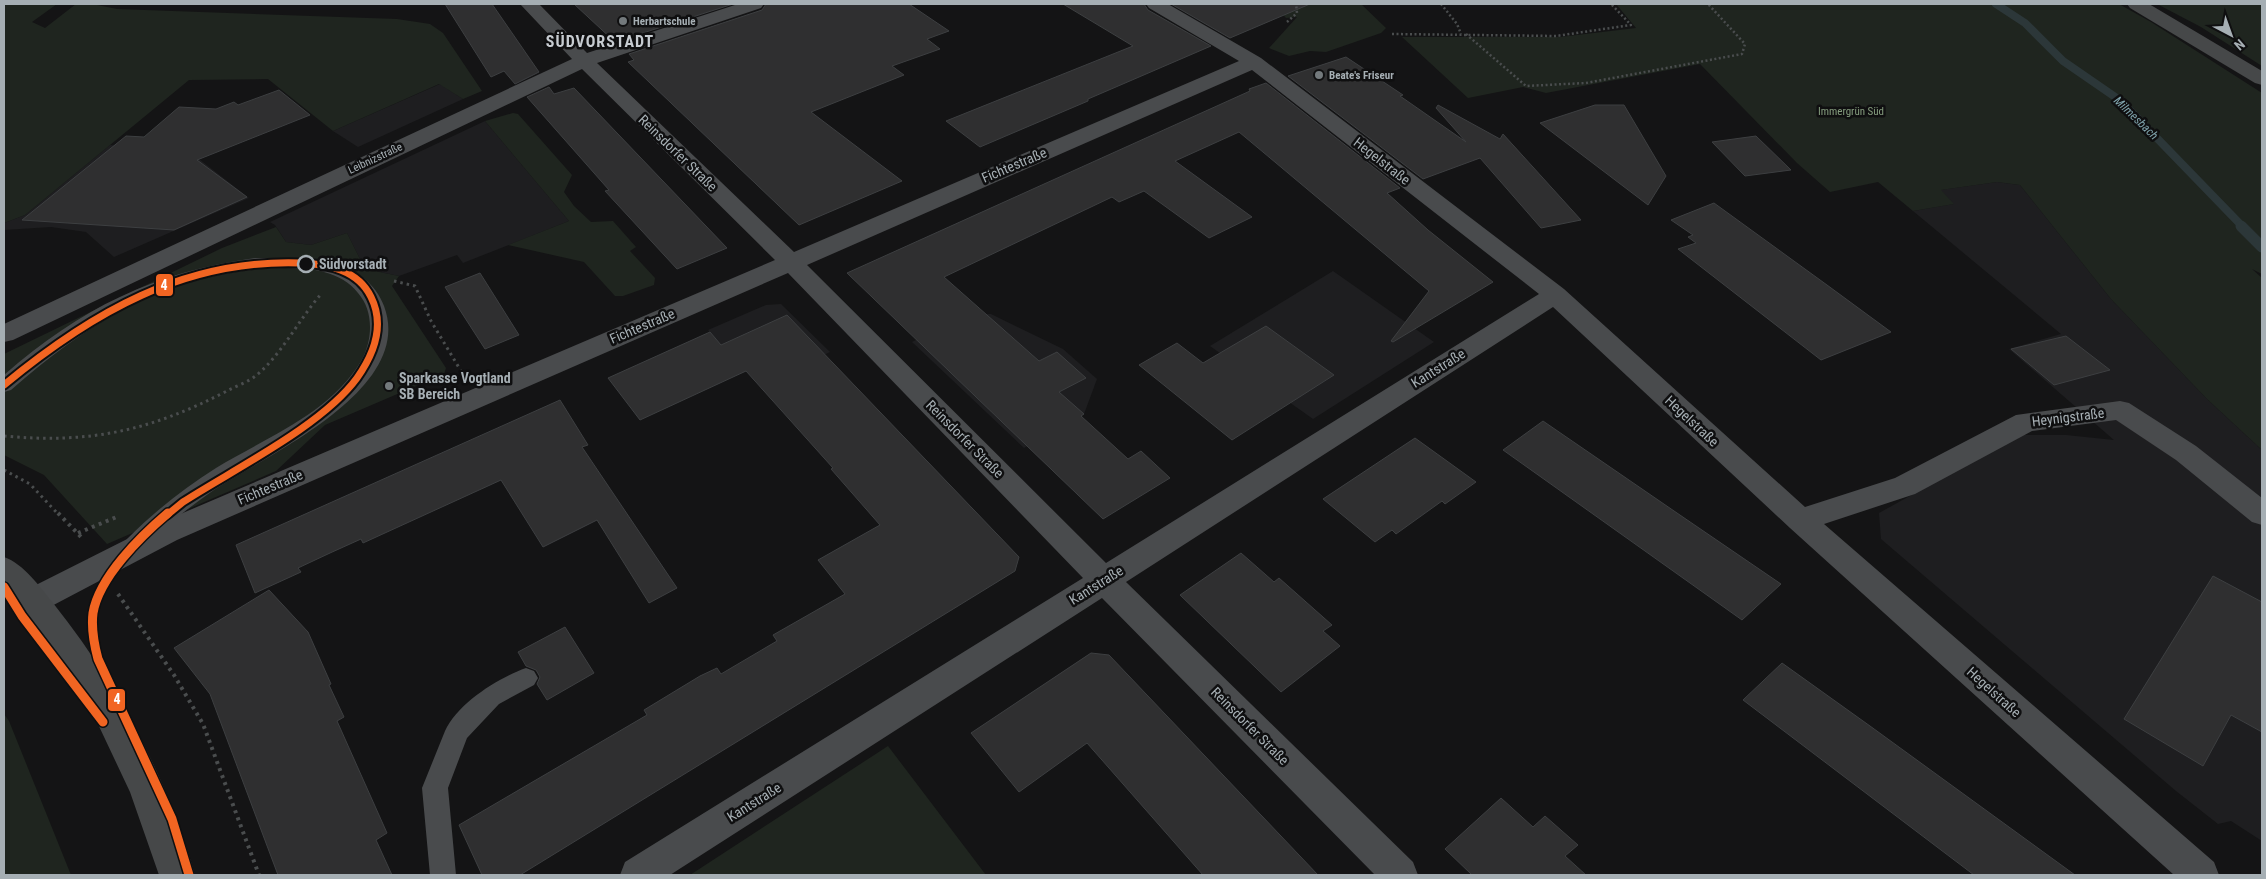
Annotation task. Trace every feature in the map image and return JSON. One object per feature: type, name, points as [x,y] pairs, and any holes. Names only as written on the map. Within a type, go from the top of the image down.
[{"type":"main road","points":[[2136,4],[2262,79]]},
{"type":"main road","points":[[4,569],[35,600],[113,718],[162,824],[177,875]]},
{"type":"street","name":"Reinsdorfer Straße","points":[[529,4],[584,61],[790,261],[1104,580],[1400,875]]},
{"type":"street","name":"Leibnizstraße","points":[[4,334],[584,61],[755,4]]},
{"type":"street","name":"Hegelstraße","points":[[1155,4],[1254,62],[1555,295],[1800,520],[2201,875]]},
{"type":"street","name":"Fichtestraße","points":[[35,600],[167,532],[1254,62]]},
{"type":"street","name":"Kantstraße","points":[[638,875],[1555,295]]},
{"type":"street","name":"Heynigstraße","points":[[1800,520],[1905,486],[2026,422],[2120,410],[2186,453],[2262,514]]},
{"type":"lane","points":[[4,385],[33,358],[70,331],[111,307],[183,278],[246,264],[278,262],[306,264],[346,274],[360,282],[377,306],[380,334],[369,364],[348,388],[312,422],[223,474],[181,502],[128,551]]},
{"type":"lane","points":[[443,875],[435,788],[457,731],[491,697],[526,678]]},
{"type":"path","points":[[1287,22],[1297,13],[1296,4]]},
{"type":"path","points":[[1441,4],[1457,24],[1461,34]]},
{"type":"path","points":[[1392,34],[1556,36],[1631,25],[1611,4]]},
{"type":"path","points":[[1466,34],[1526,86],[1586,83],[1742,54],[1746,44],[1708,4]]},
{"type":"path","points":[[4,436],[22,438],[94,435],[142,426],[152,424],[217,396],[256,375],[281,350],[313,303],[327,288],[356,268],[387,280],[415,286],[420,293],[431,321],[462,370]]},
{"type":"path","points":[[4,470],[30,484],[78,533],[174,675],[204,724],[259,875]]},
{"type":"shaded area","points":[[440,84],[463,99],[358,147],[333,131]]},
{"type":"shaded area","points":[[485,121],[569,221],[463,263],[457,255],[399,276],[365,269],[347,233],[311,245],[286,242],[275,225],[270,222]]},
{"type":"shaded area","points":[[110,145],[168,149],[199,159],[249,198],[114,257],[86,232],[51,227],[4,230],[4,223],[25,215]]},
{"type":"shaded area","points":[[1997,182],[2020,185],[2111,299],[2207,399],[2262,450],[2262,841],[2231,821],[2218,824],[2176,791],[1881,539],[1879,513],[2020,435],[2066,435],[2114,440],[2009,349],[2061,334],[1913,211],[1953,204],[1940,190]]},
{"type":"shaded area","points":[[1333,271],[1434,342],[1313,419],[1210,346]]},
{"type":"shaded area","points":[[781,304],[830,352],[795,369],[737,365],[708,330],[766,305]]},
{"type":"shaded area","points":[[968,314],[991,314],[1063,349],[1097,379],[1084,414],[1024,448],[912,342]]},
{"type":"green space","points":[[4,4],[57,4],[32,22],[45,28],[76,4],[92,4],[117,9],[397,19],[430,24],[443,33],[482,91],[463,99],[439,84],[333,131],[268,79],[189,80],[25,215],[4,223]]},
{"type":"green space","points":[[1274,4],[1361,4],[1386,28],[1381,33],[1326,52],[1310,51],[1289,56],[1269,48],[1297,17],[1286,18]]},
{"type":"green space","name":"Immergrün Süd","points":[[1616,4],[2119,4],[2151,22],[2262,93],[2262,274],[2252,269],[2262,278],[2262,450],[2207,399],[2111,299],[2020,185],[1997,182],[1941,190],[1954,204],[1913,211],[1878,182],[1830,192],[1797,163],[1700,64],[1546,93],[1523,87],[1468,98],[1402,37],[1560,37],[1636,28]]},
{"type":"green space","points":[[2157,4],[2262,4],[2262,66],[2201,27]]},
{"type":"green space","points":[[513,113],[518,114],[572,175],[564,192],[574,206],[591,222],[613,221],[636,247],[630,251],[655,278],[654,285],[623,296],[615,296],[584,262],[508,245],[569,221],[485,121]]},
{"type":"green space","points":[[276,227],[286,242],[311,245],[347,233],[365,269],[399,276],[392,286],[446,368],[444,374],[325,425],[276,471],[107,544],[44,475],[4,455],[4,354],[222,248]]},
{"type":"green space","points":[[4,714],[9,721],[71,875],[4,875]]},
{"type":"green space","points":[[888,746],[986,875],[690,875]]},
{"type":"building","points":[[445,4],[492,4],[539,72],[515,84],[504,71],[491,77]]},
{"type":"building","name":"Herbartschule","points":[[574,4],[733,4],[615,42]]},
{"type":"building","points":[[766,4],[909,4],[949,31],[927,39],[940,49],[892,66],[904,75],[811,112],[902,181],[799,225],[628,62],[634,60],[629,54],[762,10]]},
{"type":"building","points":[[1063,4],[1144,4],[1148,10],[1211,46],[980,147],[946,121],[1133,46]]},
{"type":"building","points":[[1171,4],[1310,4],[1230,38]]},
{"type":"building","points":[[1346,57],[1403,95],[1400,96],[1466,142],[1436,108],[1438,105],[1500,139],[1503,134],[1581,220],[1541,228],[1480,158],[1423,179],[1288,76]]},
{"type":"building","points":[[1266,83],[1400,188],[1387,193],[1428,230],[1493,282],[1393,342],[1391,341],[1429,291],[1239,132],[1175,161],[1252,217],[1209,238],[1144,191],[1119,202],[1112,197],[944,277],[1039,361],[1057,352],[1086,378],[1059,392],[1084,414],[1081,416],[1128,459],[1141,451],[1170,478],[1103,519],[847,273],[1250,91],[1249,89]]},
{"type":"building","points":[[549,87],[554,94],[574,88],[727,248],[677,269],[605,191],[609,190],[527,97]]},
{"type":"building","points":[[279,90],[310,115],[197,160],[247,197],[174,230],[22,220],[126,136],[144,137],[179,107],[216,109],[234,102],[238,105]]},
{"type":"building","points":[[1595,105],[1624,105],[1666,176],[1648,205],[1540,123]]},
{"type":"building","points":[[1756,136],[1791,170],[1745,176],[1712,142]]},
{"type":"building","points":[[1714,203],[1891,332],[1821,360],[1678,249],[1696,243],[1688,237],[1693,235],[1671,220]]},
{"type":"building","points":[[480,273],[519,335],[485,349],[445,287]]},
{"type":"building","points":[[787,315],[1019,557],[1015,571],[520,875],[482,875],[459,825],[647,715],[644,710],[700,676],[717,668],[721,674],[777,641],[773,635],[845,594],[818,560],[880,525],[831,469],[833,468],[746,371],[640,420],[608,378],[710,332],[721,345]]},
{"type":"building","points":[[1266,326],[1334,375],[1232,440],[1139,365],[1177,343],[1203,363]]},
{"type":"building","points":[[2066,336],[2110,370],[2054,385],[2011,349]]},
{"type":"building","points":[[560,400],[588,445],[582,447],[677,588],[649,603],[597,520],[543,547],[501,480],[363,543],[361,539],[330,553],[298,568],[301,572],[255,593],[236,545]]},
{"type":"building","points":[[1543,421],[1781,584],[1742,620],[1503,450]]},
{"type":"building","points":[[1415,438],[1476,482],[1445,504],[1442,501],[1396,534],[1392,530],[1375,542],[1323,499]]},
{"type":"building","points":[[1241,553],[1274,582],[1279,578],[1332,625],[1323,631],[1340,646],[1281,692],[1180,595]]},
{"type":"building","points":[[2213,576],[2262,602],[2262,732],[2231,715],[2203,766],[2124,719]]},
{"type":"building","points":[[269,590],[308,632],[331,684],[329,685],[344,717],[337,721],[387,833],[376,840],[392,875],[278,875],[210,694],[174,648]]},
{"type":"building","points":[[565,627],[594,673],[547,700],[537,684],[540,677],[536,670],[526,666],[518,652]]},
{"type":"building","points":[[1091,653],[1109,655],[1318,875],[1203,875],[1087,743],[1019,792],[971,733]]},
{"type":"building","points":[[1782,663],[2075,875],[1974,875],[1743,700]]},
{"type":"building","points":[[1501,798],[1533,827],[1545,816],[1578,845],[1565,856],[1586,875],[1472,875],[1445,849]]},
{"type":"waterway","name":"Milmesbach","points":[[1996,4],[2025,23],[2063,61],[2121,101],[2243,227]]},
{"type":"waterway","name":"Milmesbach","points":[[2241,226],[2262,247]]},
{"type":"transit line","name":"4","points":[[4,385],[35,359],[100,315],[169,283],[206,273],[244,266],[285,263],[324,266],[352,275],[363,284],[373,301],[378,325],[373,352],[357,379],[332,404],[302,428],[206,487],[166,515],[142,538],[116,568],[97,600],[92,620],[98,659],[172,819],[189,875]]},
{"type":"transit line","name":"4","points":[[4,587],[22,616],[103,722]]},
{"type":"place","name":"Herbartschule","points":[[623,21]]},
{"type":"place","name":"Beate's Friseur","points":[[1319,75]]},
{"type":"place","name":"Südvorstadt","points":[[306,264]]},
{"type":"place","name":"Sparkasse Vogtland SB Bereich","points":[[389,386]]},
{"type":"district","name":"SÜDVORSTADT","points":[[600,41]]}]
